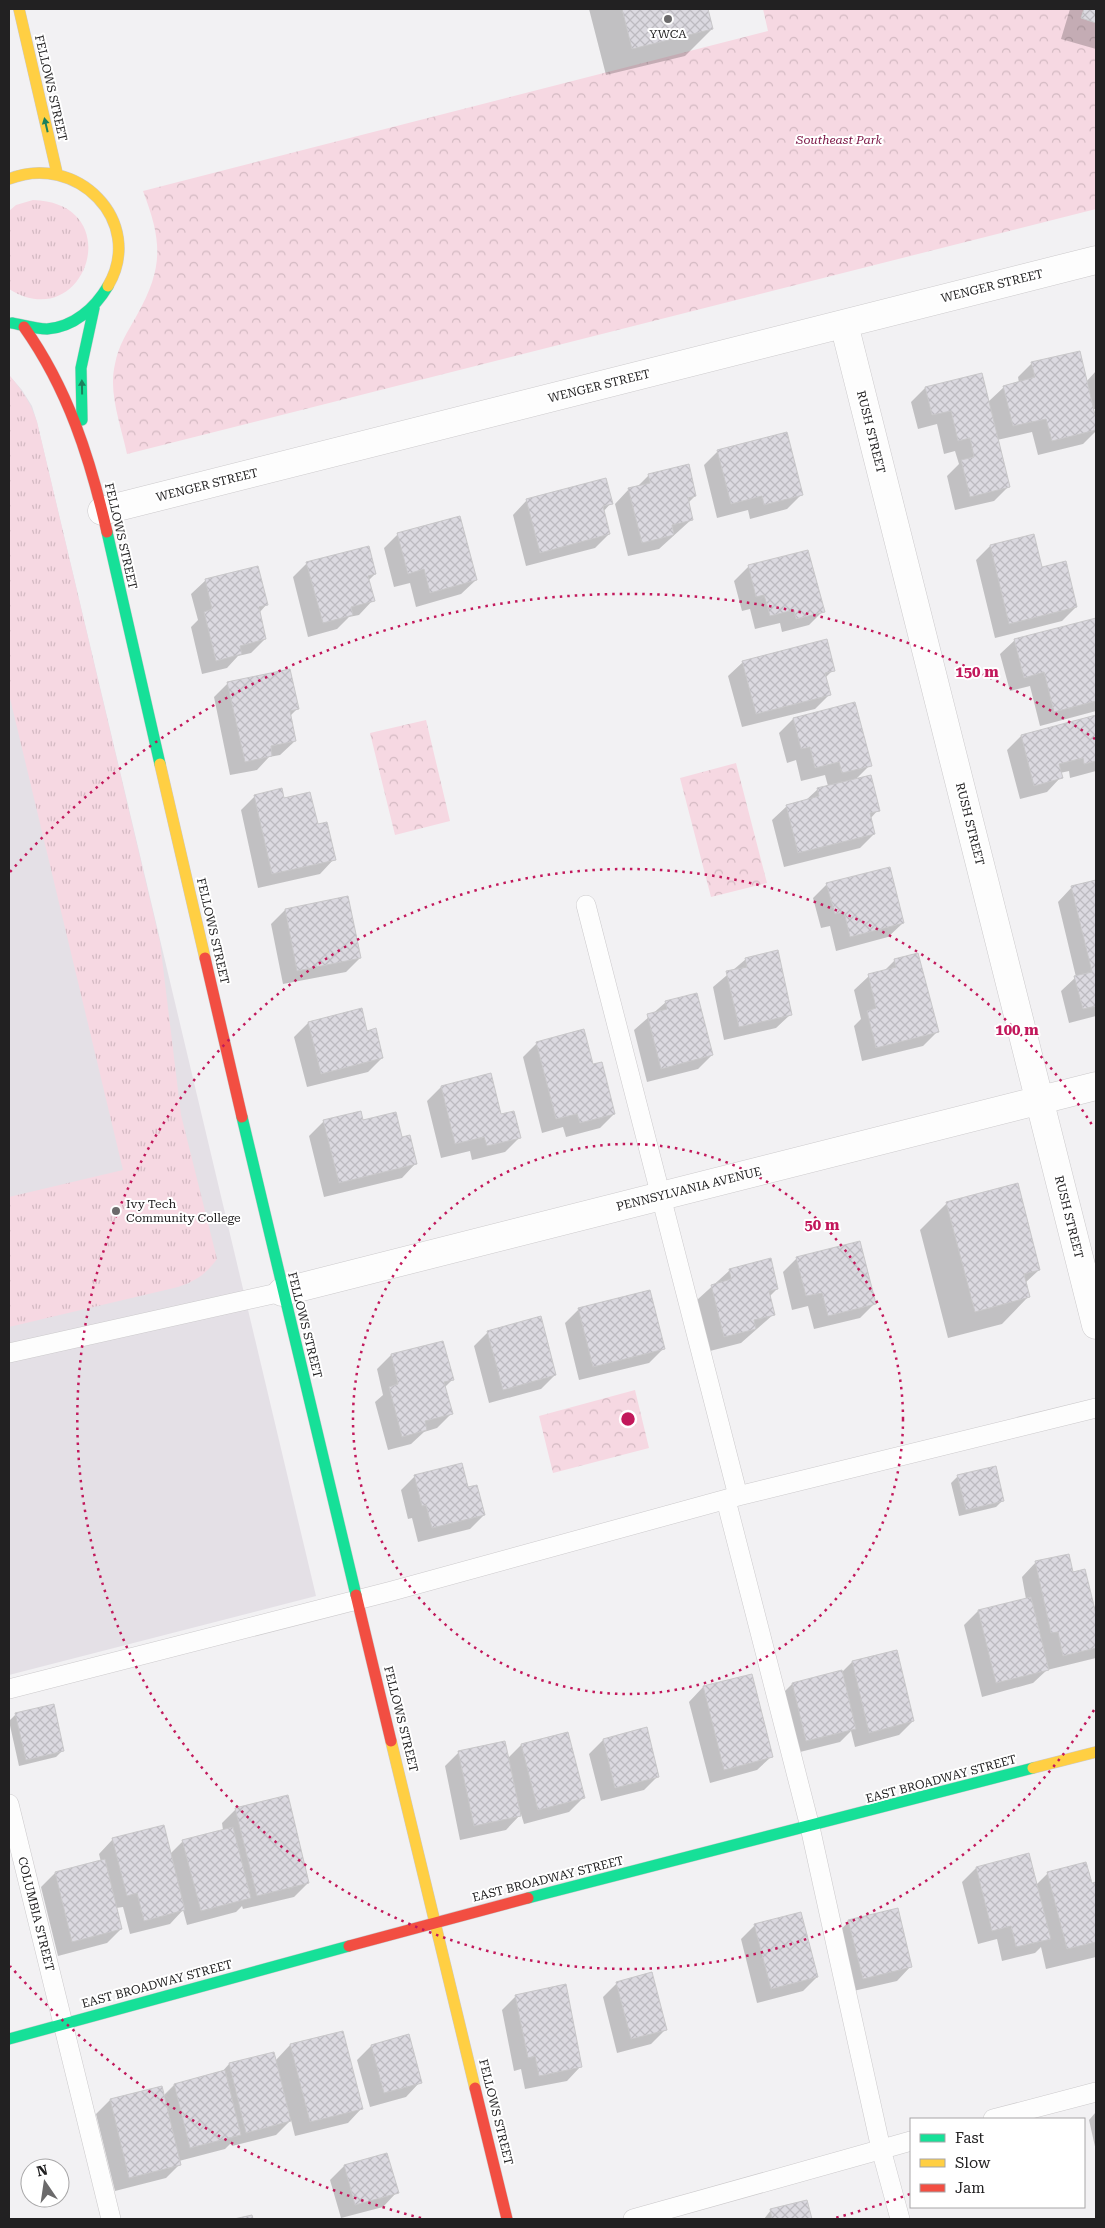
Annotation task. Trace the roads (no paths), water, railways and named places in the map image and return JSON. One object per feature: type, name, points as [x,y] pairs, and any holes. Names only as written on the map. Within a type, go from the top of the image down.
[{"type":"street","name":"FELLOWS STREET","points":[[19,9],[57,173]]},
{"type":"street","points":[[9,179],[37,171],[57,173],[77,180],[91,189],[108,208],[117,230],[119,260],[107,294],[94,308],[76,321],[54,328],[24,327],[9,321]]},
{"type":"street","name":"WENGER STREET","points":[[102,511],[1096,260]]},
{"type":"street","name":"FELLOWS STREET","points":[[82,436],[81,368],[94,308]]},
{"type":"street","name":"RUSH STREET","points":[[844,324],[1096,1325]]},
{"type":"street","name":"FELLOWS STREET","points":[[24,327],[42,351],[64,391],[82,436],[102,511],[282,1292],[507,2219]]},
{"type":"street","name":"PENNSYLVANIA AVENUE","points":[[282,1292],[1096,1086]]},
{"type":"street","name":"EAST BROADWAY STREET","points":[[9,2039],[436,1922],[1096,1752]]},
{"type":"lane","points":[[586,906],[661,1196],[810,1827],[882,2149],[900,2219]]},
{"type":"lane","points":[[9,1353],[282,1292]]},
{"type":"lane","points":[[9,1689],[358,1599],[732,1498],[1096,1408]]},
{"type":"lane","name":"COLUMBIA STREET","points":[[9,1804],[111,2219]]},
{"type":"lane","points":[[997,2118],[1096,2092]]},
{"type":"lane","points":[[633,2219],[910,2141]]},
{"type":"place","name":"YWCA","points":[[668,19]]},
{"type":"place","name":"Ivy Tech Community College","points":[[116,1211]]},
{"type":"park label","name":"Southeast Park","points":[[839,140]]}]
